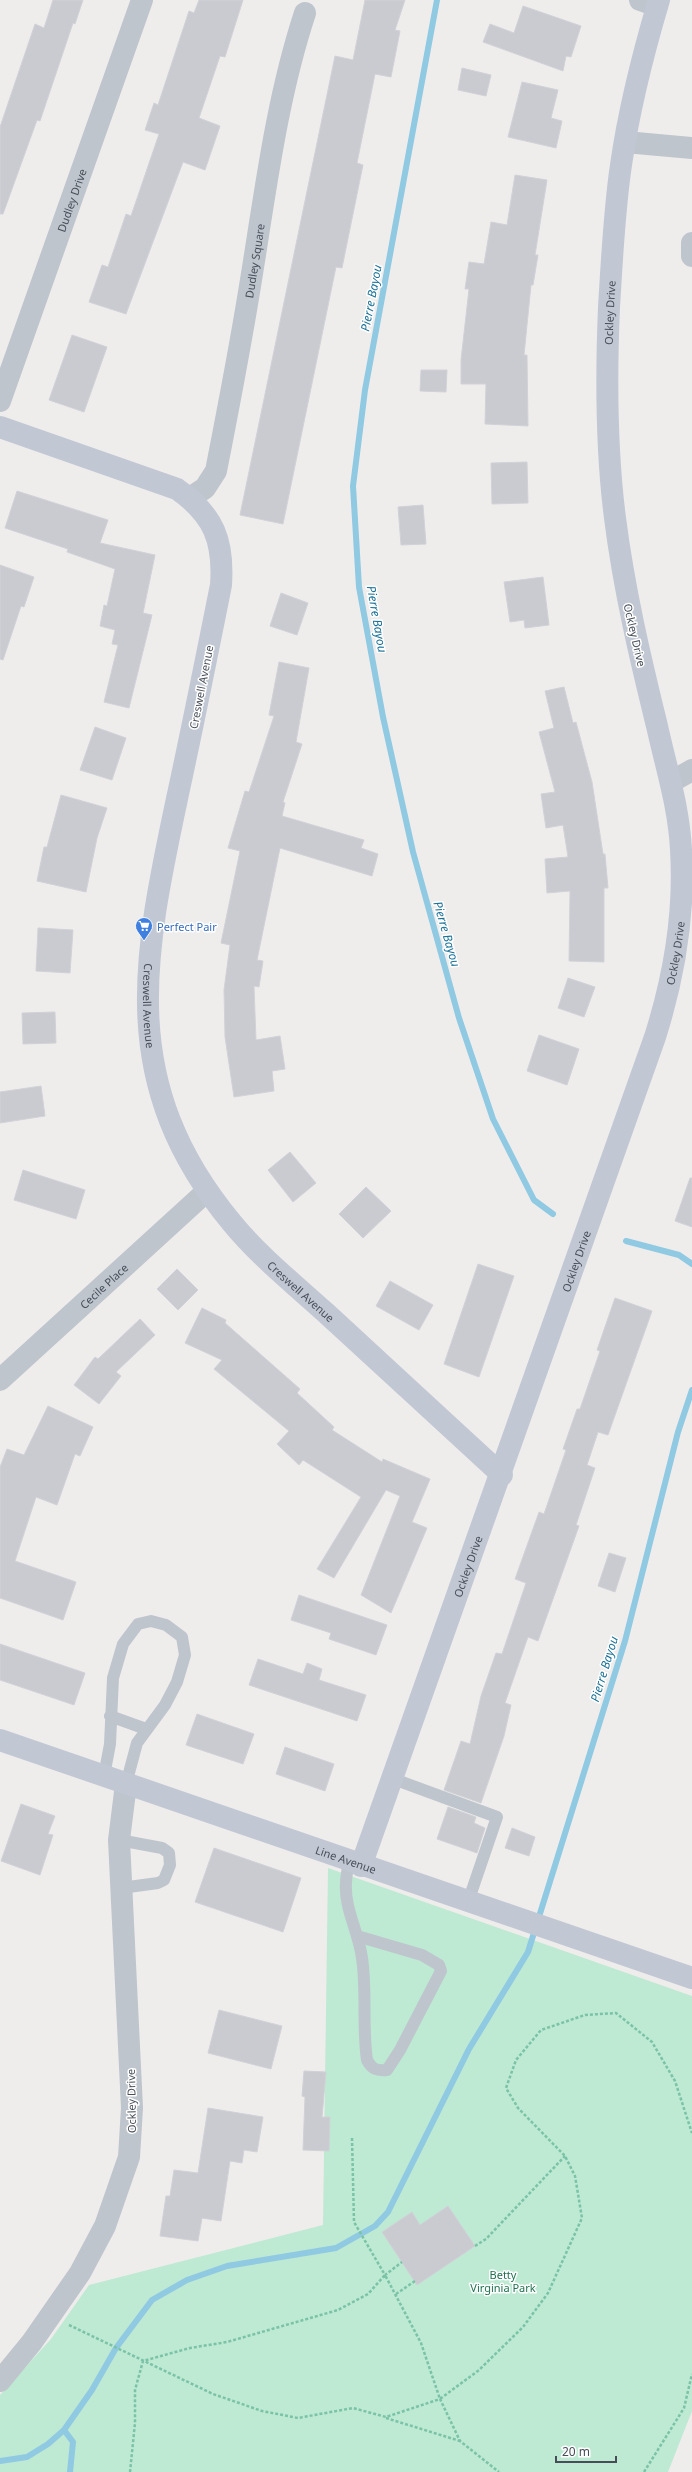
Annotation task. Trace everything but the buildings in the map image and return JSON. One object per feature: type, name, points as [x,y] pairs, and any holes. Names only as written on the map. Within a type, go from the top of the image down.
[{"type":"street","name":"Dudley Drive","points":[[0,400],[142,0]]},
{"type":"street","name":"Ockley Drive","points":[[355,1864],[391,1778],[502,1475],[666,1004],[677,947],[682,888],[681,850],[671,782],[628,605],[615,517],[608,426],[607,357],[613,240],[625,142],[652,2]]},
{"type":"street","name":"Dudley Square","points":[[190,498],[205,488],[216,471],[248,296],[266,185],[293,50],[305,13]]},
{"type":"street","points":[[625,142],[692,148]]},
{"type":"street","points":[[669,147],[692,161]]},
{"type":"street","points":[[692,243],[692,256]]},
{"type":"street","name":"Creswell Avenue","points":[[0,427],[161,482],[190,498],[205,513],[217,536],[223,560],[221,585],[153,921],[147,1002],[148,1035],[154,1069],[168,1118],[189,1163],[207,1191],[250,1243],[502,1475]]},
{"type":"street","points":[[671,782],[692,770]]},
{"type":"street","name":"Cecile Place","points":[[0,1380],[207,1191]]},
{"type":"street","name":"Line Avenue","points":[[0,1740],[355,1864],[692,1978]]},
{"type":"street","name":"Ockley Drive","points":[[0,2380],[50,2316],[80,2272],[105,2226],[129,2157],[132,2108],[119,1840],[126,1784]]},
{"type":"lane","points":[[104,1776],[110,1744],[110,1716],[113,1678],[123,1644],[138,1624],[152,1621],[166,1625],[182,1637],[186,1655],[177,1682],[165,1705],[137,1743],[126,1784]]},
{"type":"lane","points":[[110,1716],[146,1729]]},
{"type":"lane","points":[[391,1778],[497,1817],[468,1902]]},
{"type":"lane","points":[[119,1840],[162,1848],[169,1853],[170,1865],[164,1880],[158,1883],[121,1888]]},
{"type":"lane","points":[[355,1864],[346,1884],[357,1936],[362,1958],[367,2060],[372,2068],[379,2071],[387,2070],[404,2044],[441,1971],[439,1965],[422,1955],[357,1936]]},
{"type":"path","points":[[386,2417],[440,2399],[479,2370],[511,2341],[548,2293],[582,2218],[575,2176],[565,2156],[518,2108],[506,2088],[516,2060],[541,2030],[584,2015],[616,2013],[652,2042],[675,2081],[692,2133]]},
{"type":"path","points":[[352,2138],[354,2222],[364,2242],[396,2294],[421,2343],[440,2399],[460,2441]]},
{"type":"path","points":[[475,2246],[486,2239],[565,2156]]},
{"type":"path","points":[[144,2361],[190,2348],[234,2340],[338,2310],[368,2294],[385,2275],[402,2262]]},
{"type":"path","points":[[396,2294],[415,2281]]},
{"type":"path","points":[[50,2316],[213,2394],[262,2411],[298,2418],[353,2408],[460,2441],[499,2472]]},
{"type":"path","points":[[130,2472],[135,2423],[135,2390],[144,2361]]},
{"type":"path","points":[[644,2472],[684,2408],[692,2374]]},
{"type":"green space","name":"Betty Virginia Park","points":[[328,1868],[692,1996],[692,2411],[668,2472],[0,2472],[0,2395],[51,2339],[89,2285],[323,2225]]},
{"type":"waterway","name":"Pierre Bayou","points":[[437,0],[365,390],[353,486],[359,587],[383,717],[413,852],[459,1018],[493,1119],[534,1200],[553,1214]]},
{"type":"waterway","name":"Pierre Bayou","points":[[626,1241],[679,1255],[692,1264]]},
{"type":"waterway","points":[[0,2461],[27,2457],[48,2444],[64,2430],[92,2390],[116,2348],[152,2300],[187,2280],[227,2266],[336,2248],[375,2226],[388,2212],[469,2049],[528,1952],[625,1641],[678,1432],[692,1390]]},
{"type":"waterway","points":[[64,2430],[73,2442],[70,2472]]},
{"type":"place","name":"Perfect Pair","points":[[144,941]]}]
